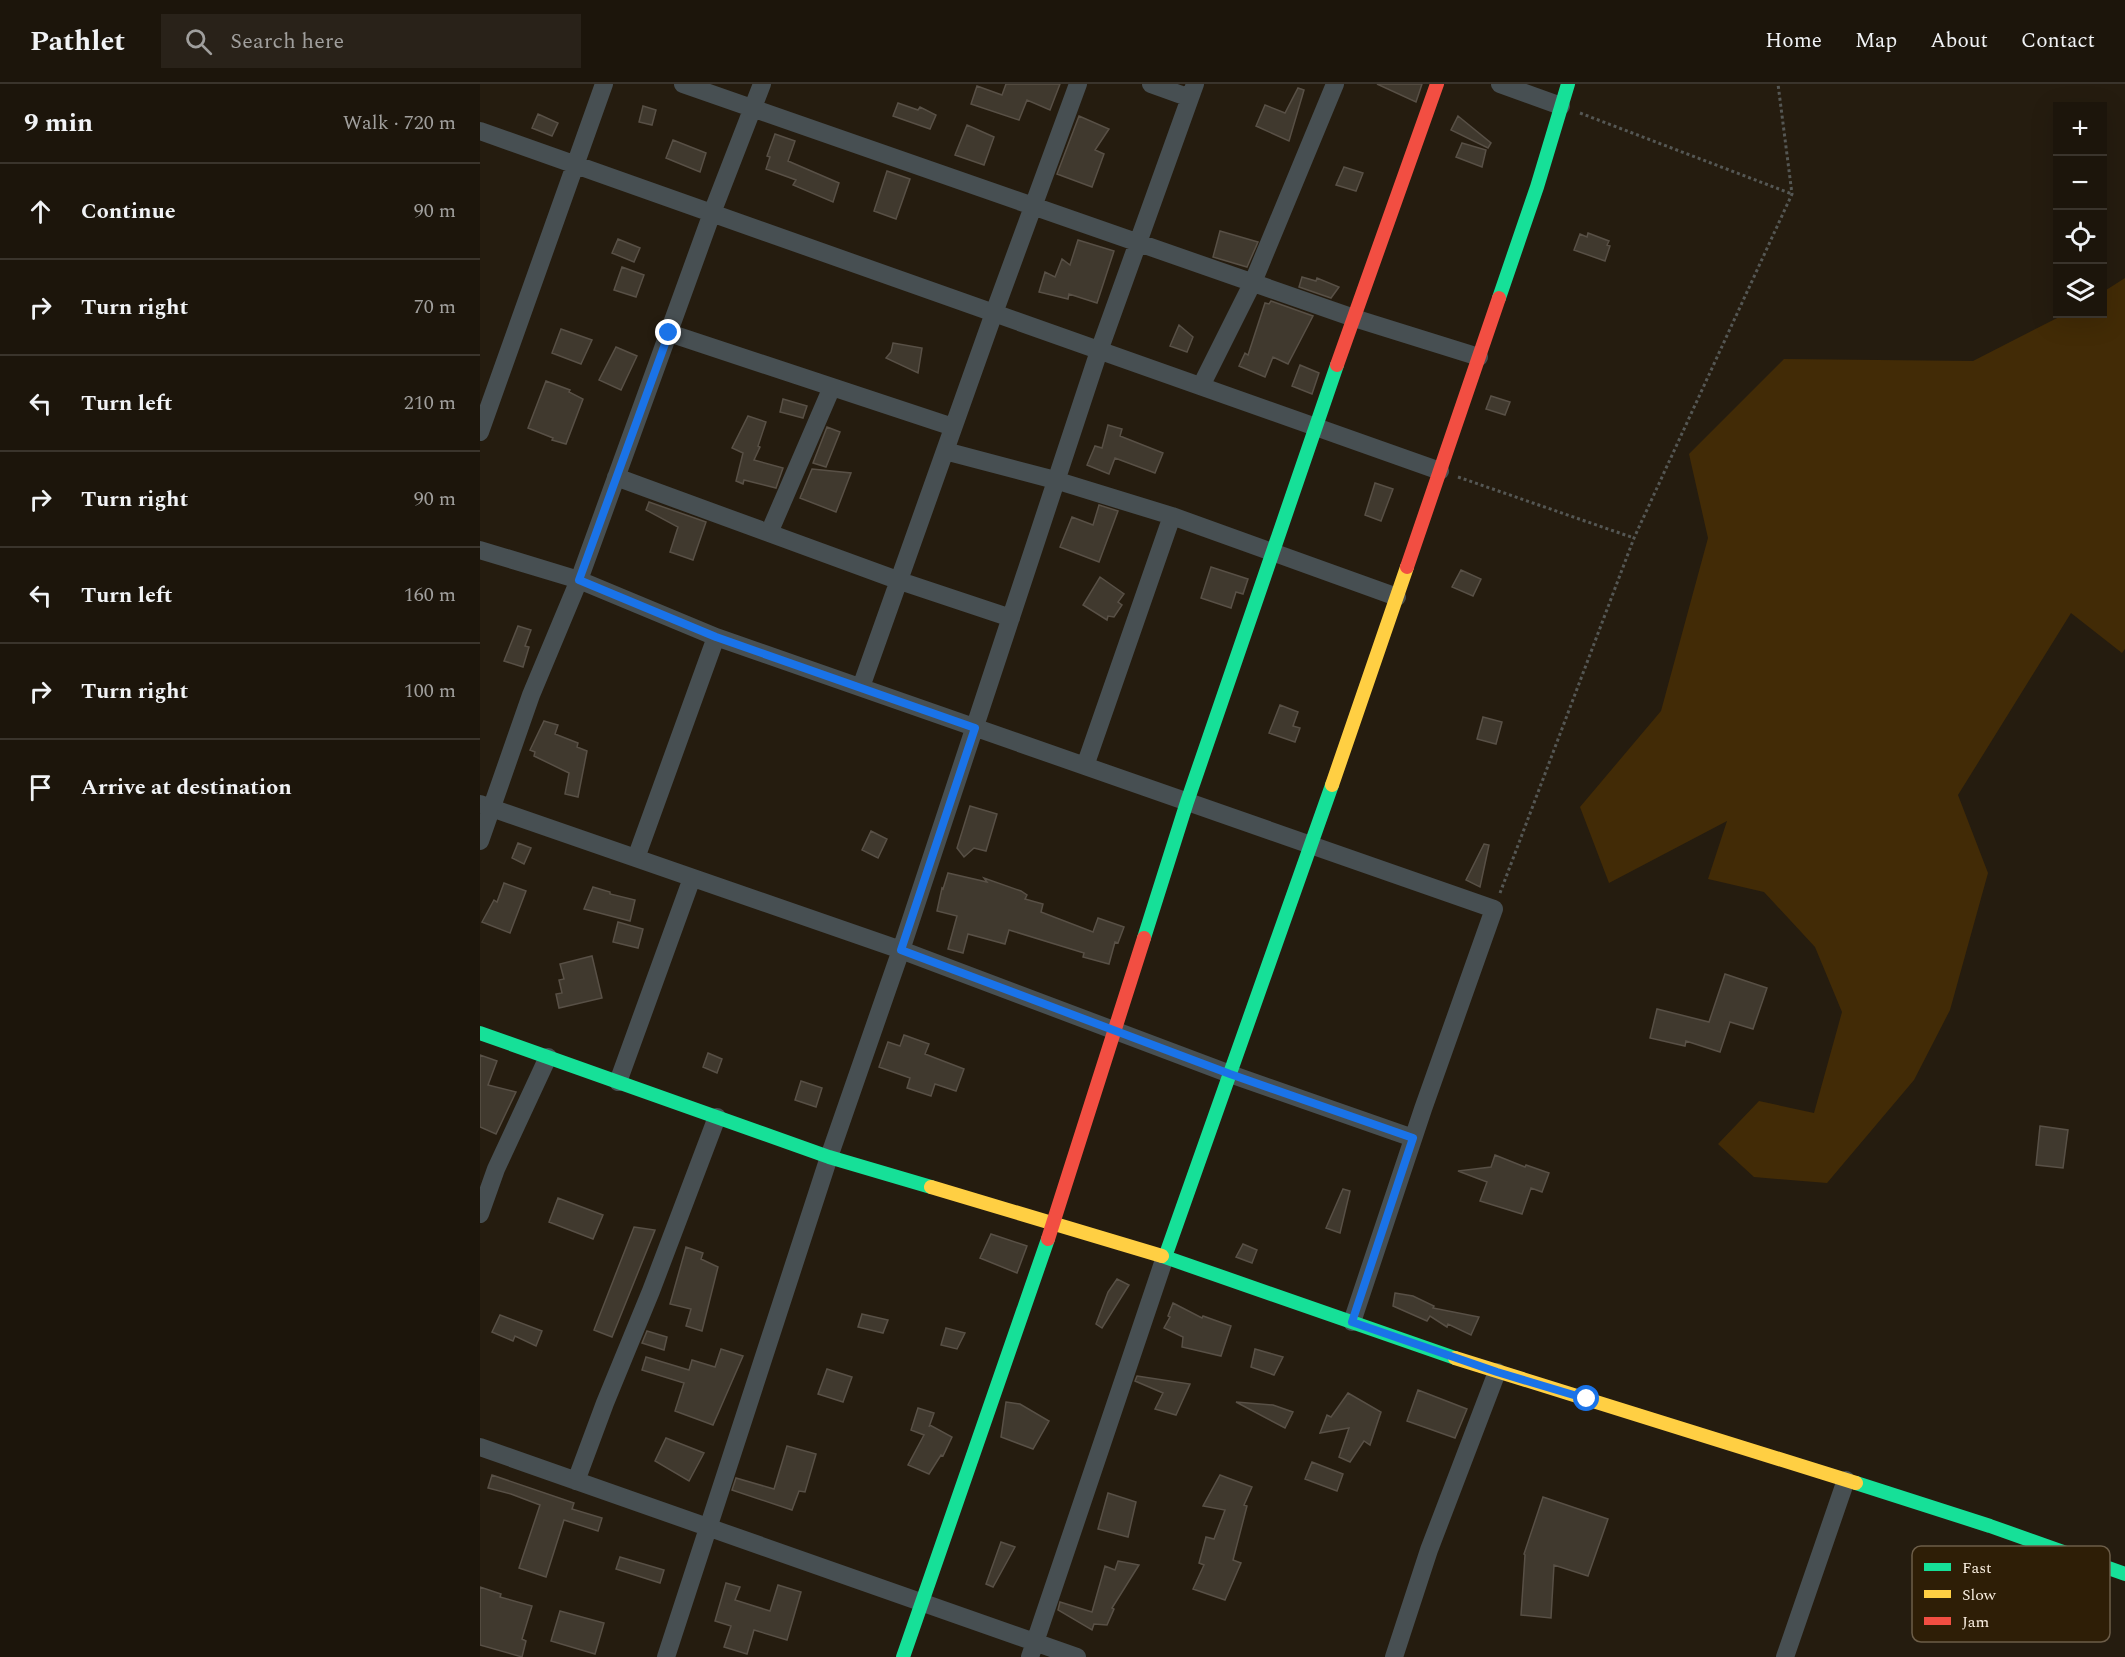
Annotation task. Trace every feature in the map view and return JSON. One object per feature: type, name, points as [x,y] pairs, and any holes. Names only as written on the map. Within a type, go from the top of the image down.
[{"type":"street","points":[[480,432],[604,84]]},
{"type":"street","points":[[682,84],[1354,318],[1479,357]]},
{"type":"street","points":[[480,841],[486,806],[579,580],[712,213],[762,84]]},
{"type":"street","points":[[861,687],[1078,84]]},
{"type":"street","points":[[666,1657],[829,1157],[901,950],[1055,480],[1193,91],[1151,84]]},
{"type":"street","points":[[1201,387],[1253,282],[1335,84]]},
{"type":"street","points":[[903,1657],[1053,1224],[1187,802],[1315,427],[1437,84]]},
{"type":"street","points":[[1500,84],[1561,106]]},
{"type":"street","points":[[1033,1649],[1165,1257],[1312,845],[1397,597],[1537,187],[1568,84]]},
{"type":"street","points":[[480,131],[1440,471]]},
{"type":"street","points":[[669,333],[953,427]]},
{"type":"street","points":[[769,533],[832,387]]},
{"type":"street","points":[[945,451],[1055,480],[1172,516],[1397,597]]},
{"type":"street","points":[[616,477],[900,581],[1011,618]]},
{"type":"street","points":[[1085,766],[1172,516]]},
{"type":"street","points":[[480,550],[579,580],[716,637],[1494,909],[1413,1138],[1352,1322]]},
{"type":"street","points":[[636,858],[716,637]]},
{"type":"street","points":[[486,806],[901,950],[1230,1074],[1413,1138]]},
{"type":"street","points":[[618,1082],[692,878]]},
{"type":"street","points":[[480,1033],[829,1157],[1165,1257],[1497,1372],[1681,1427],[2046,1546]]},
{"type":"street","points":[[480,1214],[495,1169],[548,1057]]},
{"type":"street","points":[[576,1481],[604,1403],[651,1291],[717,1117]]},
{"type":"street","points":[[1394,1657],[1429,1550],[1497,1372]]},
{"type":"street","points":[[480,1447],[921,1603],[1033,1649],[1077,1657]]},
{"type":"street","points":[[1785,1657],[1846,1480]]},
{"type":"street","points":[[2110,1569],[2125,1574]]},
{"type":"path","points":[[1494,909],[1634,538],[1792,194],[1778,84]]},
{"type":"path","points":[[1561,106],[1792,194]]},
{"type":"path","points":[[1440,471],[1634,538]]},
{"type":"shaded area","points":[[2125,278],[2125,649],[2122,653],[2071,613],[1958,795],[1988,873],[1950,1010],[1914,1080],[1827,1183],[1754,1177],[1718,1144],[1759,1101],[1814,1113],[1842,1012],[1815,947],[1764,892],[1708,879],[1727,821],[1609,883],[1580,807],[1661,711],[1708,538],[1689,454],[1784,359],[1973,361],[2057,318],[2107,318],[2107,289]]},
{"type":"building","points":[[1006,84],[1060,84],[1050,110],[1027,100],[1019,120],[971,104],[977,86],[1002,95]]},
{"type":"building","points":[[1377,84],[1422,84],[1416,102]]},
{"type":"building","points":[[1298,88],[1304,90],[1289,141],[1256,126],[1265,105],[1285,113]]},
{"type":"building","points":[[898,103],[918,110],[920,107],[936,115],[930,129],[893,116]]},
{"type":"building","points":[[643,106],[656,110],[652,125],[639,122]]},
{"type":"building","points":[[538,114],[558,123],[552,136],[532,128]]},
{"type":"building","points":[[1079,116],[1109,129],[1095,150],[1104,154],[1092,187],[1057,174]]},
{"type":"building","points":[[1458,116],[1491,143],[1488,148],[1451,130]]},
{"type":"building","points":[[967,125],[994,137],[984,165],[955,155]]},
{"type":"building","points":[[775,134],[795,141],[788,161],[839,183],[833,202],[793,185],[796,180],[766,169],[770,157],[767,156]]},
{"type":"building","points":[[673,140],[706,153],[700,172],[666,158]]},
{"type":"building","points":[[1462,143],[1486,150],[1482,167],[1456,157]]},
{"type":"building","points":[[1344,167],[1363,173],[1356,191],[1336,185]]},
{"type":"building","points":[[887,171],[910,179],[896,219],[874,211]]},
{"type":"building","points":[[1220,231],[1258,242],[1247,267],[1213,257]]},
{"type":"building","points":[[1588,233],[1609,241],[1607,245],[1610,246],[1605,261],[1574,250],[1580,234],[1587,237]]},
{"type":"building","points":[[618,239],[640,248],[634,262],[612,253]]},
{"type":"building","points":[[1078,240],[1114,251],[1097,303],[1069,294],[1068,299],[1039,292],[1045,272],[1055,277],[1062,259],[1070,265]]},
{"type":"building","points":[[622,267],[644,275],[636,297],[614,290]]},
{"type":"building","points":[[1302,277],[1316,281],[1317,278],[1339,287],[1331,298],[1299,287]]},
{"type":"building","points":[[1271,301],[1313,316],[1288,364],[1273,357],[1265,377],[1239,366],[1245,353],[1248,355],[1265,303],[1269,304]]},
{"type":"building","points":[[1179,325],[1193,337],[1187,352],[1170,346]]},
{"type":"building","points":[[561,329],[592,340],[581,364],[552,353]]},
{"type":"building","points":[[893,343],[922,348],[918,373],[886,358],[891,352]]},
{"type":"building","points":[[616,347],[637,356],[621,390],[599,380]]},
{"type":"building","points":[[1300,365],[1319,373],[1312,394],[1292,386]]},
{"type":"building","points":[[546,381],[570,390],[569,392],[583,399],[566,444],[528,428]]},
{"type":"building","points":[[1491,396],[1510,402],[1505,415],[1486,409]]},
{"type":"building","points":[[783,399],[807,406],[803,418],[780,412]]},
{"type":"building","points":[[748,416],[766,422],[758,446],[760,447],[754,460],[783,468],[776,488],[744,480],[743,484],[736,481],[743,453],[732,448]]},
{"type":"building","points":[[1108,425],[1122,429],[1120,436],[1163,453],[1155,473],[1115,458],[1109,474],[1087,465],[1095,446],[1102,448]]},
{"type":"building","points":[[827,427],[840,432],[826,467],[813,463]]},
{"type":"building","points":[[812,469],[851,473],[836,512],[800,498]]},
{"type":"building","points":[[1375,483],[1393,489],[1381,521],[1365,515]]},
{"type":"building","points":[[649,502],[706,522],[693,560],[670,552],[678,527],[646,510]]},
{"type":"building","points":[[1099,505],[1118,511],[1099,562],[1060,547],[1072,517],[1093,525]]},
{"type":"building","points":[[1211,567],[1248,579],[1243,594],[1236,592],[1231,608],[1201,598]]},
{"type":"building","points":[[1461,570],[1481,579],[1473,596],[1452,587]]},
{"type":"building","points":[[1100,577],[1124,594],[1118,602],[1122,605],[1114,617],[1108,616],[1107,620],[1083,605]]},
{"type":"building","points":[[518,626],[531,630],[525,646],[529,647],[523,667],[504,661]]},
{"type":"building","points":[[1280,705],[1298,712],[1293,726],[1300,728],[1295,742],[1269,733]]},
{"type":"building","points":[[1483,717],[1502,722],[1496,744],[1477,739]]},
{"type":"building","points":[[544,721],[558,725],[555,734],[578,743],[577,747],[587,751],[578,797],[565,794],[569,773],[534,756],[535,752],[530,750]]},
{"type":"building","points":[[970,806],[997,814],[986,851],[974,848],[964,857],[957,848]]},
{"type":"building","points":[[871,831],[887,839],[878,858],[862,850]]},
{"type":"building","points":[[518,843],[531,848],[524,864],[512,858]]},
{"type":"building","points":[[1484,844],[1489,845],[1480,887],[1466,880]]},
{"type":"building","points":[[948,873],[987,882],[984,878],[1021,891],[1027,895],[1025,899],[1043,904],[1041,912],[1093,932],[1098,918],[1124,927],[1118,943],[1115,942],[1109,964],[1083,957],[1084,953],[1009,930],[1005,944],[968,934],[963,953],[948,949],[957,916],[937,911]]},
{"type":"building","points":[[504,883],[526,891],[510,933],[482,922],[494,900],[497,902]]},
{"type":"building","points":[[593,887],[635,900],[630,921],[584,909]]},
{"type":"building","points":[[618,922],[643,929],[638,948],[613,942]]},
{"type":"building","points":[[592,956],[602,998],[559,1008],[556,994],[562,993],[559,980],[564,979],[560,964]]},
{"type":"building","points":[[1725,974],[1767,988],[1753,1029],[1730,1022],[1720,1052],[1686,1041],[1685,1046],[1650,1038],[1657,1009],[1709,1022]]},
{"type":"building","points":[[904,1035],[929,1044],[925,1054],[964,1069],[956,1091],[935,1084],[931,1096],[907,1088],[910,1078],[879,1067],[888,1042],[900,1046]]},
{"type":"building","points":[[708,1053],[722,1059],[717,1073],[703,1067]]},
{"type":"building","points":[[480,1055],[497,1061],[488,1085],[516,1092],[496,1134],[480,1127]]},
{"type":"building","points":[[801,1081],[822,1088],[816,1107],[795,1100]]},
{"type":"building","points":[[2040,1126],[2068,1130],[2063,1168],[2036,1165]]},
{"type":"building","points":[[1495,1155],[1525,1167],[1526,1165],[1549,1173],[1542,1192],[1531,1188],[1522,1214],[1480,1201],[1487,1182],[1458,1171],[1491,1167]]},
{"type":"building","points":[[1343,1189],[1350,1191],[1340,1233],[1326,1228]]},
{"type":"building","points":[[558,1198],[603,1215],[593,1239],[549,1222]]},
{"type":"building","points":[[634,1227],[655,1230],[612,1337],[594,1330]]},
{"type":"building","points":[[991,1234],[1027,1246],[1017,1273],[980,1258]]},
{"type":"building","points":[[1243,1244],[1257,1250],[1252,1263],[1236,1257]]},
{"type":"building","points":[[686,1247],[703,1253],[701,1259],[718,1267],[702,1331],[686,1326],[691,1309],[670,1304]]},
{"type":"building","points":[[1117,1279],[1129,1285],[1102,1328],[1096,1324],[1108,1292]]},
{"type":"building","points":[[1395,1293],[1413,1296],[1434,1306],[1433,1308],[1479,1317],[1471,1335],[1448,1324],[1447,1327],[1430,1316],[1427,1321],[1393,1306]]},
{"type":"building","points":[[1173,1303],[1202,1318],[1203,1316],[1231,1326],[1221,1356],[1182,1347],[1183,1337],[1164,1328],[1170,1317],[1168,1316]]},
{"type":"building","points":[[862,1314],[888,1320],[883,1333],[858,1327]]},
{"type":"building","points":[[500,1315],[542,1331],[536,1346],[515,1336],[513,1341],[492,1332]]},
{"type":"building","points":[[946,1328],[965,1333],[957,1349],[941,1345]]},
{"type":"building","points":[[647,1331],[667,1337],[664,1350],[642,1343]]},
{"type":"building","points":[[721,1349],[743,1356],[713,1425],[675,1411],[684,1383],[642,1370],[646,1357],[689,1370],[692,1360],[715,1367]]},
{"type":"building","points":[[1255,1349],[1283,1357],[1274,1375],[1251,1367]]},
{"type":"building","points":[[827,1369],[852,1377],[843,1402],[818,1394]]},
{"type":"building","points":[[1137,1376],[1190,1384],[1176,1415],[1155,1409],[1163,1393],[1135,1381]]},
{"type":"building","points":[[1418,1390],[1467,1409],[1455,1438],[1407,1421]]},
{"type":"building","points":[[1348,1393],[1381,1412],[1370,1445],[1364,1441],[1350,1462],[1339,1457],[1349,1428],[1320,1433],[1327,1415],[1331,1417]]},
{"type":"building","points":[[1006,1402],[1020,1404],[1049,1421],[1033,1449],[1001,1437]]},
{"type":"building","points":[[1236,1402],[1273,1405],[1293,1412],[1285,1428]]},
{"type":"building","points":[[918,1408],[934,1413],[929,1427],[930,1425],[952,1437],[943,1456],[941,1455],[929,1474],[908,1465],[924,1435],[911,1430]]},
{"type":"building","points":[[666,1438],[704,1453],[689,1481],[655,1461]]},
{"type":"building","points":[[787,1446],[816,1454],[805,1492],[799,1491],[792,1510],[732,1490],[736,1478],[774,1489]]},
{"type":"building","points":[[1312,1462],[1343,1474],[1337,1491],[1305,1479]]},
{"type":"building","points":[[492,1475],[574,1503],[572,1509],[602,1518],[598,1531],[564,1520],[546,1577],[519,1568],[540,1505],[488,1488]]},
{"type":"building","points":[[1220,1475],[1252,1487],[1244,1505],[1247,1506],[1233,1560],[1241,1563],[1225,1600],[1193,1589],[1204,1565],[1199,1563],[1206,1537],[1214,1539],[1225,1510],[1203,1506]]},
{"type":"building","points":[[1108,1493],[1136,1502],[1128,1537],[1098,1529]]},
{"type":"building","points":[[1543,1497],[1608,1519],[1588,1576],[1554,1565],[1551,1618],[1521,1615],[1524,1554]]},
{"type":"building","points":[[1001,1542],[1015,1547],[993,1587],[986,1584]]},
{"type":"building","points":[[620,1557],[664,1570],[660,1583],[616,1569]]},
{"type":"building","points":[[1118,1561],[1139,1565],[1112,1608],[1114,1609],[1107,1625],[1094,1624],[1092,1630],[1058,1610],[1060,1602],[1092,1612],[1105,1566],[1115,1570]]},
{"type":"building","points":[[726,1583],[740,1587],[735,1600],[770,1611],[778,1585],[801,1592],[787,1640],[754,1630],[747,1654],[724,1647],[731,1626],[715,1621]]},
{"type":"building","points":[[480,1587],[501,1594],[500,1597],[532,1606],[522,1639],[526,1641],[522,1657],[480,1645]]},
{"type":"building","points":[[560,1611],[604,1623],[595,1654],[551,1641]]},
{"type":"traffic: fast","points":[[1499,298],[1537,187],[1568,84]]},
{"type":"traffic: fast","points":[[1144,938],[1187,802],[1337,365]]},
{"type":"traffic: fast","points":[[1165,1257],[1332,785]]},
{"type":"traffic: fast","points":[[480,1033],[829,1157],[931,1187]]},
{"type":"traffic: fast","points":[[903,1657],[1048,1239]]},
{"type":"traffic: fast","points":[[1162,1256],[1455,1358]]},
{"type":"traffic: fast","points":[[1856,1483],[2046,1546]]},
{"type":"traffic: fast","points":[[2110,1569],[2125,1574]]},
{"type":"traffic: slow","points":[[1332,785],[1407,567]]},
{"type":"traffic: slow","points":[[931,1187],[1162,1256]]},
{"type":"traffic: slow","points":[[1455,1358],[1856,1483]]},
{"type":"traffic: jam","points":[[1337,365],[1437,84]]},
{"type":"traffic: jam","points":[[1407,567],[1499,298]]},
{"type":"traffic: jam","points":[[1048,1239],[1144,938]]},
{"type":"route","points":[[669,333],[579,580],[716,637],[975,728],[901,950],[1230,1074],[1413,1138],[1352,1322],[1497,1372],[1587,1399]]}]
